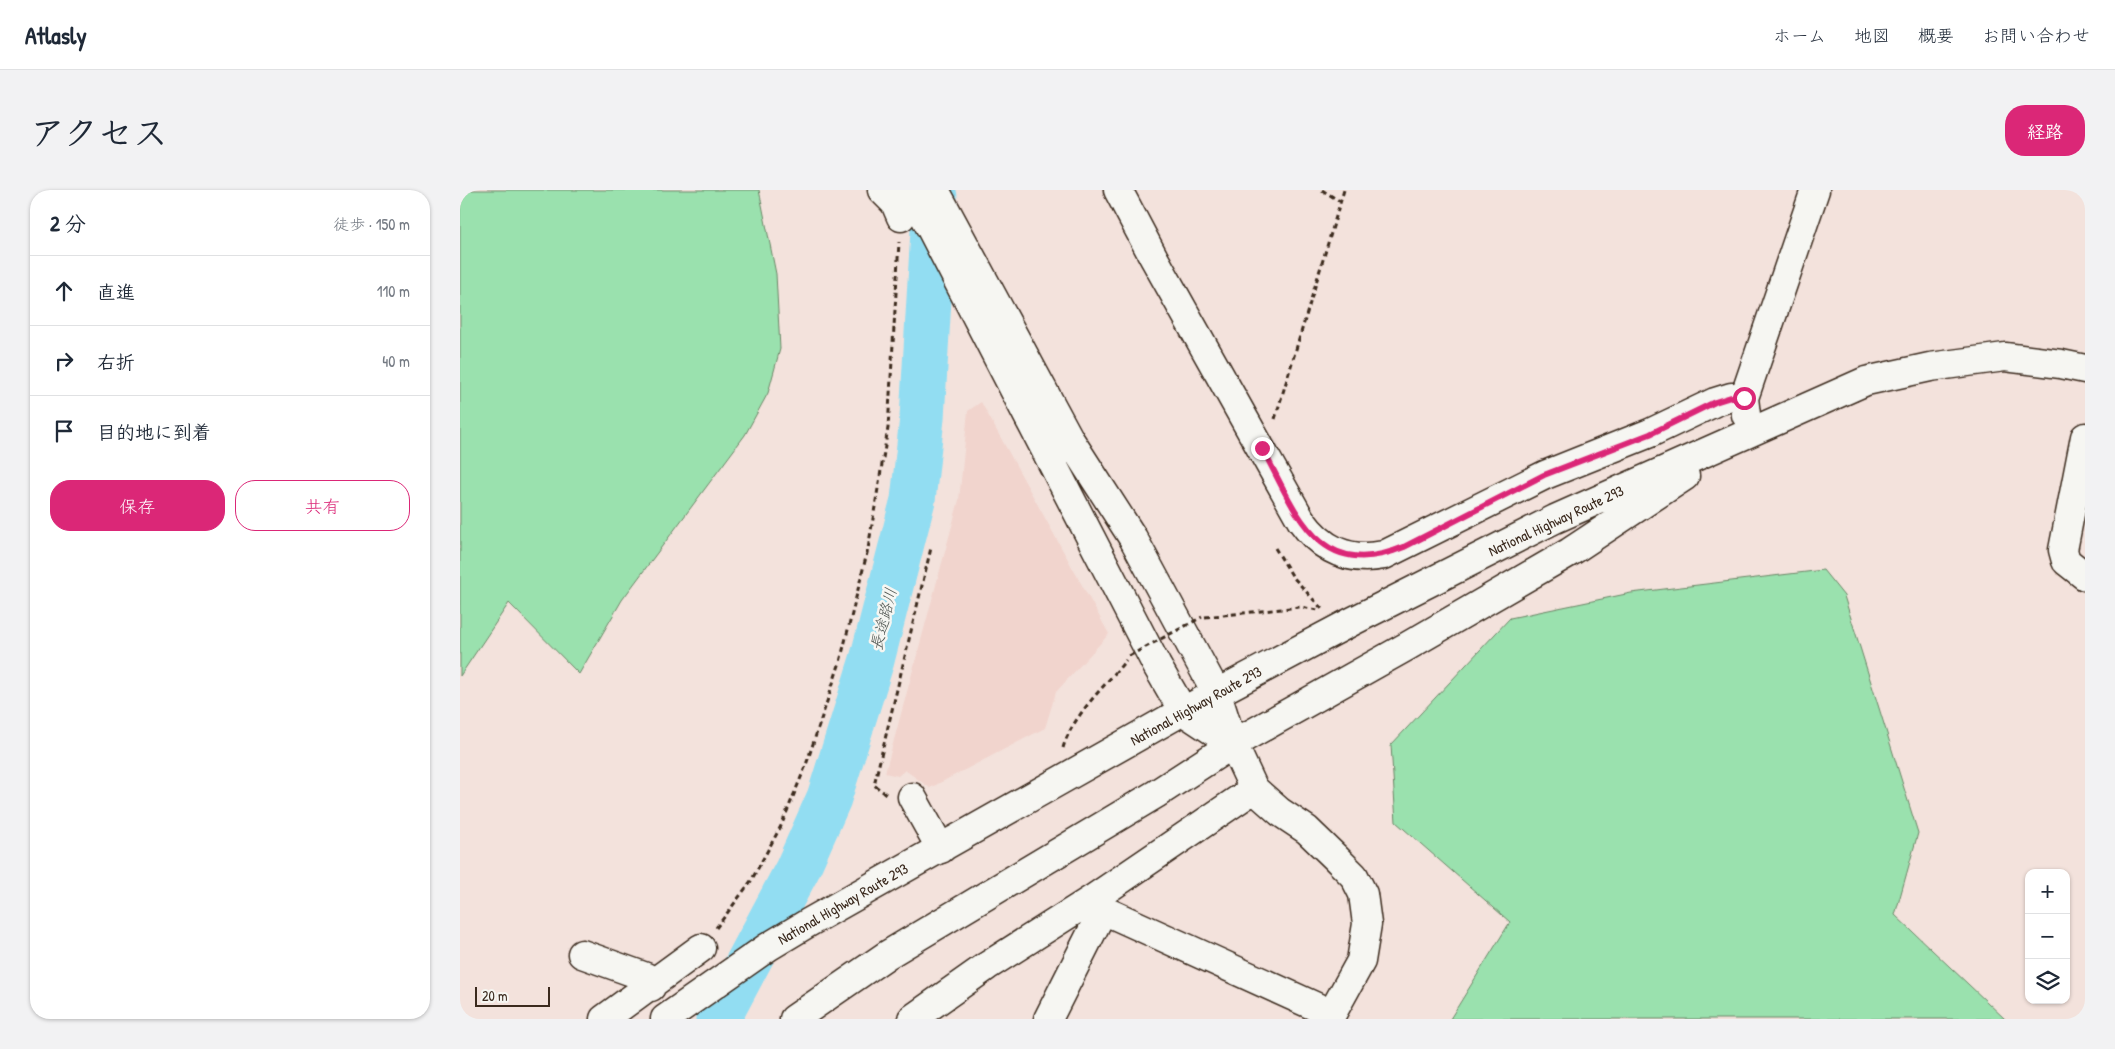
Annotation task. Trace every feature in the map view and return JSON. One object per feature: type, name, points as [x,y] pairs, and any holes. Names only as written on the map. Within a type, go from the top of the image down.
[{"type":"main road","points":[[882,190],[895,202],[901,217]]},
{"type":"main road","points":[[911,190],[1157,666],[1183,711],[1233,744]]},
{"type":"main road","points":[[935,190],[1070,440],[1132,538],[1217,694],[1233,744],[1254,789],[1280,812],[1307,830],[1354,876],[1364,894],[1367,924],[1361,961],[1330,1016],[1099,904]]},
{"type":"main road","points":[[1118,190],[1301,520],[1311,534],[1334,551],[1368,558],[1384,555],[1404,547],[1544,475],[1650,434],[1715,402],[1731,397],[1744,398]]},
{"type":"main road","points":[[1749,434],[1744,398],[1815,190]]},
{"type":"main road","name":"National Highway Route 293","points":[[665,1019],[768,947],[808,923],[1183,711],[1353,621],[1555,519],[1866,381],[1930,367],[2005,358],[2085,368]]},
{"type":"main road","name":"National Highway Route 293","points":[[794,1019],[887,955],[1156,794],[1233,744],[1570,552],[1749,434]]},
{"type":"main road","points":[[2085,437],[2063,550],[2066,561],[2085,576]]},
{"type":"main road","points":[[912,1019],[986,966],[1099,904],[1254,789]]},
{"type":"main road","points":[[912,797],[941,849]]},
{"type":"main road","points":[[1048,1019],[1099,904]]},
{"type":"main road","points":[[604,1019],[651,987],[701,948]]},
{"type":"main road","points":[[582,954],[646,977],[651,987]]},
{"type":"path","points":[[1322,190],[1341,202]]},
{"type":"path","points":[[1262,448],[1270,434],[1344,190]]},
{"type":"path","points":[[701,948],[751,881],[781,826],[806,765],[840,662],[868,549],[888,428],[901,217]]},
{"type":"path","points":[[912,797],[885,794],[874,786],[931,548]]},
{"type":"path","points":[[1063,750],[1067,735],[1075,721],[1129,656],[1202,617],[1300,607],[1324,611],[1293,577],[1275,548]]},
{"type":"shaded area","points":[[981,402],[1109,634],[1056,692],[1045,728],[930,788],[905,770],[898,776],[885,773],[959,500],[968,411]]},
{"type":"green space","points":[[460,190],[759,190],[776,274],[780,349],[768,393],[745,435],[622,600],[579,674],[509,603],[460,676]]},
{"type":"green space","points":[[1823,570],[1844,596],[1918,833],[1895,915],[2005,1019],[1450,1019],[1510,922],[1396,822],[1391,745],[1510,618],[1631,593]]},
{"type":"waterway","name":"長途路川","points":[[718,1019],[797,870],[829,798],[872,660],[913,500],[922,418],[935,197]]},
{"type":"route","points":[[1262,448],[1301,520],[1311,534],[1334,551],[1368,558],[1384,555],[1404,547],[1544,475],[1650,434],[1715,402],[1731,397],[1744,398]]}]
